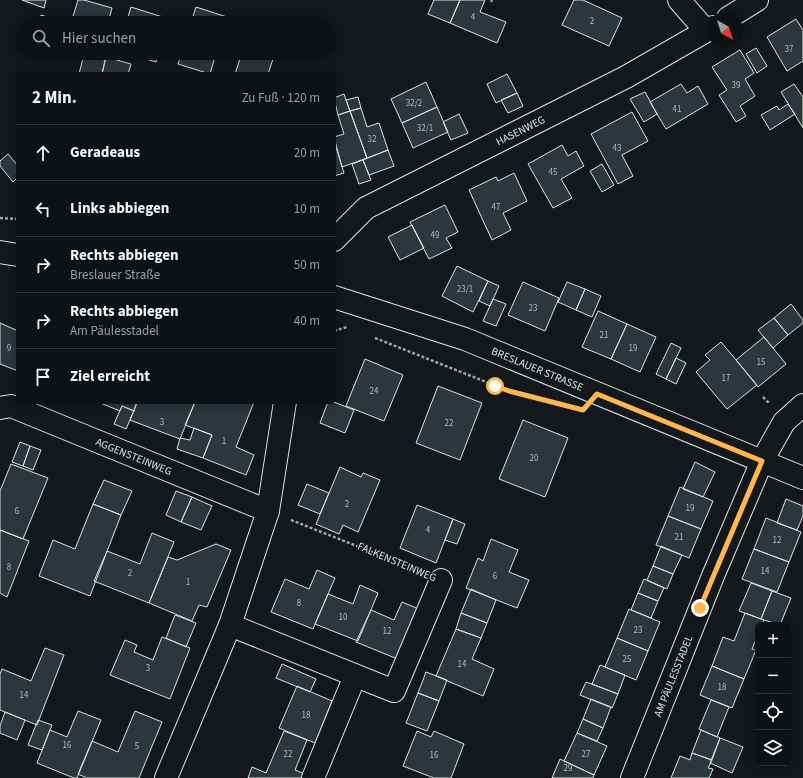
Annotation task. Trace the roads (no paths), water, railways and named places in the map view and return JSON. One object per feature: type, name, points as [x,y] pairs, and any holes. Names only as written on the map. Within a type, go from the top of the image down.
[{"type":"street","points":[[679,0],[707,26]]},
{"type":"street","points":[[738,12],[757,0]]},
{"type":"street","name":"HASENWEG","points":[[336,238],[366,208],[612,84],[707,31]]},
{"type":"street","points":[[0,252],[16,255]]},
{"type":"street","name":"BRESLAUER STRASSE","points":[[336,298],[465,339],[803,478]]},
{"type":"street","points":[[166,778],[230,625],[268,511],[285,404]]},
{"type":"street","name":"AM PÄULESSTADEL","points":[[632,778],[713,576],[762,461],[784,422],[803,405]]},
{"type":"street","name":"AGGENSTEINWEG","points":[[0,408],[11,406],[268,511]]},
{"type":"street","name":"FALKENSTEINWEG","points":[[230,625],[394,691],[441,580]]},
{"type":"street","points":[[313,778],[355,676]]}]
